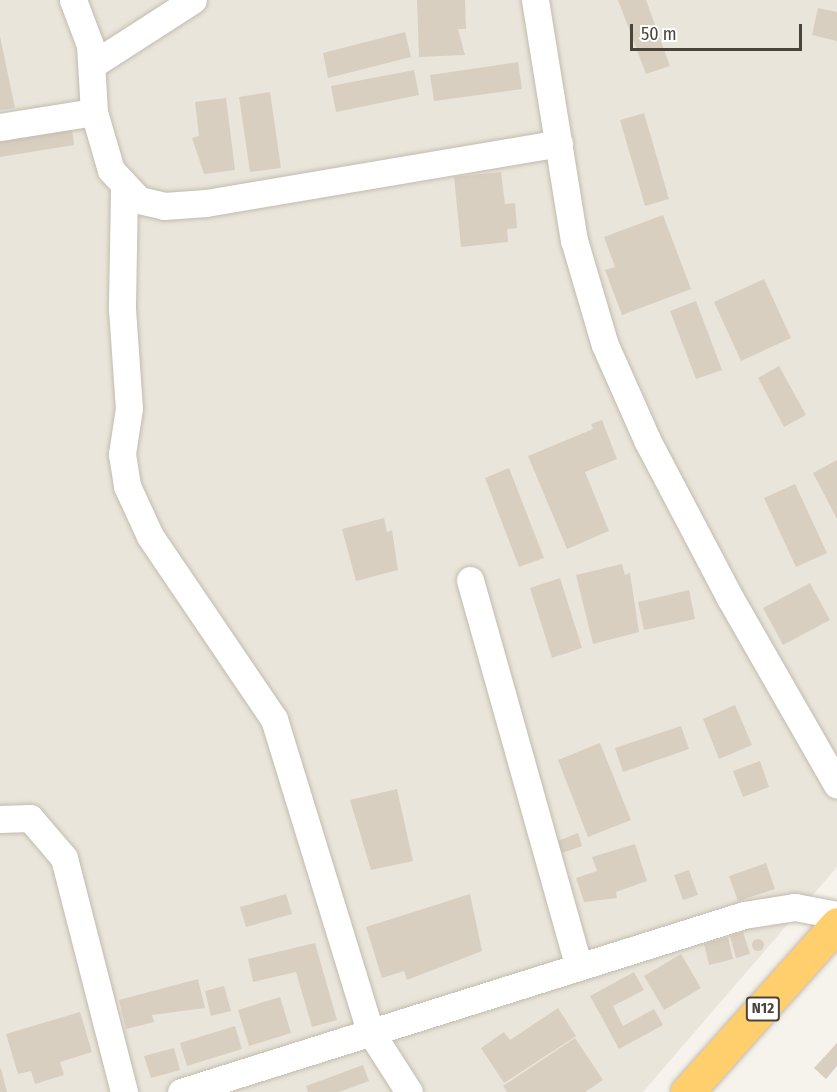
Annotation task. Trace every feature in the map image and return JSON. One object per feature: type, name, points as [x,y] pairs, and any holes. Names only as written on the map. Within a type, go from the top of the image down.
[{"type":"highway","name":"N12","points":[[687,1092],[837,924]]},
{"type":"street","points":[[73,0],[92,65],[94,112],[111,170],[124,190],[122,309],[129,408],[122,454],[127,486],[150,536],[274,719],[370,1031],[409,1092]]},
{"type":"street","points":[[92,65],[194,0]]},
{"type":"street","points":[[535,0],[574,240],[605,345],[714,566],[837,784]]},
{"type":"street","points":[[0,127],[94,112]]},
{"type":"street","points":[[124,190],[164,206],[207,203],[559,143]]},
{"type":"street","points":[[470,580],[578,963]]},
{"type":"street","points":[[0,819],[30,818],[64,858],[124,1092]]},
{"type":"street","points":[[181,1092],[578,963],[744,915],[795,907],[837,915]]},
{"type":"shaded area","points":[[0,0],[837,0],[837,867],[643,1092],[0,1092]]},
{"type":"building","points":[[417,0],[465,0],[466,29],[458,29],[465,55],[419,57]]},
{"type":"building","points":[[618,0],[646,0],[670,66],[646,74]]},
{"type":"building","points":[[818,8],[837,12],[837,41],[812,35]]},
{"type":"building","points":[[405,32],[411,57],[328,78],[323,53]]},
{"type":"building","points":[[0,36],[15,108],[0,110]]},
{"type":"building","points":[[518,62],[522,89],[434,101],[430,75]]},
{"type":"building","points":[[414,70],[419,95],[336,112],[331,86]]},
{"type":"building","points":[[270,92],[281,168],[250,172],[239,97]]},
{"type":"building","points":[[226,98],[235,170],[204,174],[192,138],[199,136],[195,102]]},
{"type":"building","points":[[644,113],[669,199],[645,206],[620,120]]},
{"type":"building","points":[[71,121],[74,145],[0,157],[0,132]]},
{"type":"building","points":[[501,172],[505,204],[515,203],[517,228],[507,229],[508,242],[461,247],[454,177]]},
{"type":"building","points":[[663,215],[691,289],[622,315],[605,270],[615,267],[604,237]]},
{"type":"building","points":[[764,279],[791,338],[741,361],[714,302]]},
{"type":"building","points":[[696,301],[722,370],[696,379],[670,311]]},
{"type":"building","points":[[779,366],[806,415],[784,427],[758,378]]},
{"type":"building","points":[[602,420],[617,459],[585,472],[609,531],[567,549],[528,456],[593,429],[591,424]]},
{"type":"building","points":[[837,460],[837,519],[813,473]]},
{"type":"building","points":[[509,468],[544,558],[519,567],[485,478]]},
{"type":"building","points":[[795,484],[827,553],[796,567],[764,498]]},
{"type":"building","points":[[384,518],[387,532],[392,530],[398,570],[356,581],[342,529]]},
{"type":"building","points":[[622,564],[625,575],[630,573],[639,632],[593,644],[576,575]]},
{"type":"building","points":[[560,578],[582,648],[552,658],[530,588]]},
{"type":"building","points":[[810,583],[830,620],[783,645],[763,608]]},
{"type":"building","points":[[689,590],[695,619],[644,630],[638,602]]},
{"type":"building","points":[[735,705],[752,745],[719,759],[703,719]]},
{"type":"building","points":[[681,726],[689,749],[623,772],[615,748]]},
{"type":"building","points":[[600,743],[631,820],[588,837],[558,760]]},
{"type":"building","points":[[760,761],[769,787],[743,797],[733,771]]},
{"type":"building","points":[[397,789],[413,861],[371,870],[350,800]]},
{"type":"building","points":[[578,833],[582,846],[562,853],[558,841]]},
{"type":"building","points":[[635,844],[647,881],[616,892],[617,898],[584,902],[576,878],[597,871],[592,857]]},
{"type":"building","points":[[766,863],[775,889],[738,901],[729,876]]},
{"type":"building","points":[[689,870],[698,895],[683,900],[674,875]]},
{"type":"building","points":[[286,894],[292,914],[246,927],[240,907]]},
{"type":"building","points":[[470,894],[482,951],[407,980],[404,971],[382,978],[366,927]]},
{"type":"building","points":[[743,932],[750,954],[736,958],[730,936]]},
{"type":"building","points":[[728,937],[733,959],[709,965],[704,944]]},
{"type":"building","points":[[760,939],[763,940],[763,950],[756,951],[753,950],[752,943],[753,940]]},
{"type":"building","points":[[315,943],[337,1020],[312,1027],[296,972],[253,982],[248,959]]},
{"type":"building","points":[[681,954],[701,988],[664,1010],[644,976]]},
{"type":"building","points":[[634,972],[644,990],[613,1006],[623,1026],[654,1009],[663,1025],[619,1049],[590,996]]},
{"type":"building","points":[[198,979],[205,1008],[152,1015],[154,1022],[126,1029],[119,1000]]},
{"type":"building","points":[[224,986],[231,1011],[211,1016],[205,991]]},
{"type":"building","points":[[280,997],[291,1033],[249,1046],[238,1010]]},
{"type":"building","points":[[558,1008],[576,1036],[504,1083],[481,1048],[504,1032],[510,1040]]},
{"type":"building","points":[[80,1012],[92,1052],[60,1062],[64,1075],[35,1084],[31,1071],[18,1074],[6,1034]]},
{"type":"building","points":[[235,1026],[242,1049],[187,1066],[180,1043]]},
{"type":"building","points":[[575,1038],[603,1080],[585,1092],[507,1092],[503,1086]]},
{"type":"building","points":[[837,1043],[837,1066],[826,1079],[814,1068]]},
{"type":"building","points":[[174,1048],[180,1070],[151,1078],[144,1056]]},
{"type":"building","points":[[363,1065],[369,1081],[339,1092],[308,1092],[306,1086]]},
{"type":"building","points":[[1,1069],[7,1092],[0,1092]]}]
